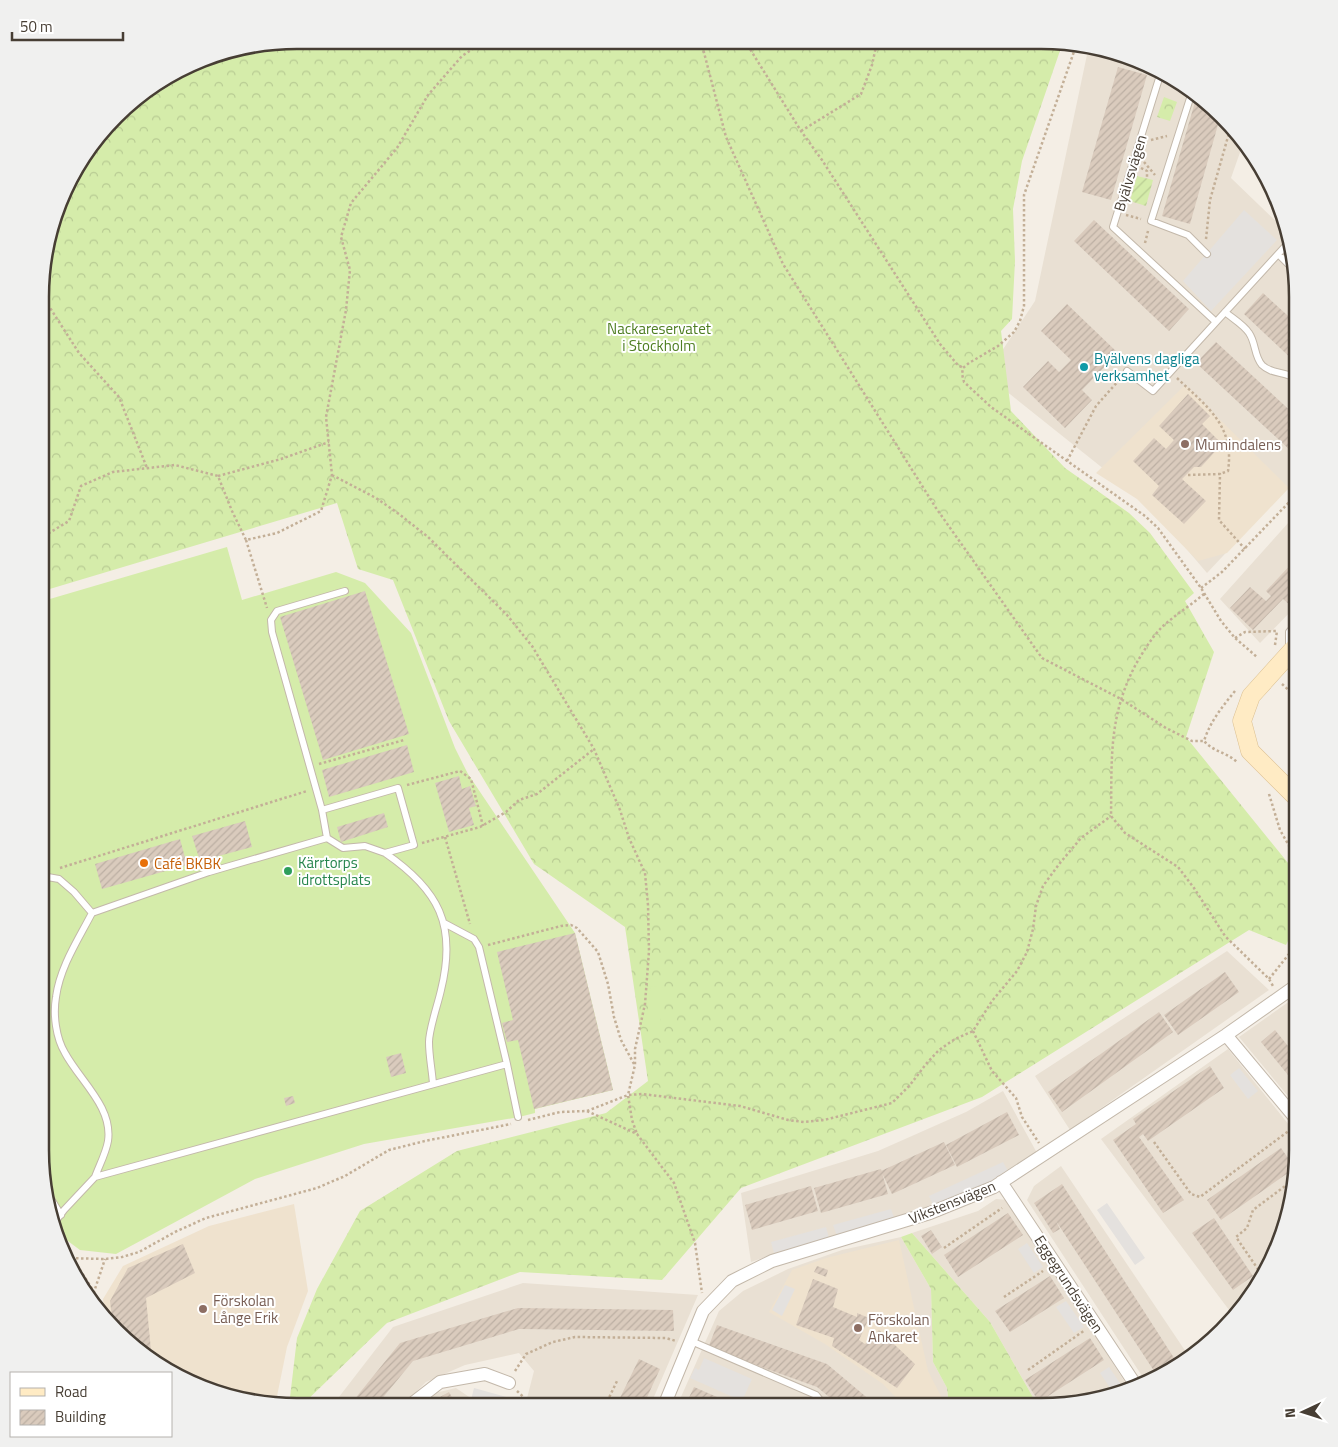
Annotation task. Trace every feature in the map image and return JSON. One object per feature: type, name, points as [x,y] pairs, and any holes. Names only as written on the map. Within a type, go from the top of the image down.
[{"type":"street","points":[[1289,653],[1251,696],[1242,721],[1250,751],[1289,789]]},
{"type":"street","name":"Vikstensvägen","points":[[667,1398],[703,1312],[732,1281],[772,1261],[930,1213],[994,1186],[1226,1035],[1289,991]]},
{"type":"street","points":[[1226,1035],[1289,1118]]},
{"type":"street","name":"Eggegrundsvägen","points":[[1001,1182],[1133,1380]]},
{"type":"street","points":[[419,1398],[440,1382],[485,1374],[509,1383]]},
{"type":"lane","name":"Byälvsvägen","points":[[1159,79],[1113,227],[1216,322]]},
{"type":"lane","points":[[1190,99],[1151,221],[1188,235],[1205,252]]},
{"type":"lane","points":[[1127,371],[1153,391],[1284,248]]},
{"type":"lane","points":[[1278,254],[1287,263]]},
{"type":"lane","points":[[1225,312],[1248,332],[1256,356],[1261,364],[1272,371],[1289,375]]},
{"type":"lane","points":[[345,591],[277,611],[271,620],[272,632],[322,810],[327,838],[343,848],[365,846],[386,853],[420,880],[433,898],[444,922],[447,948],[444,978],[428,1041],[433,1084]]},
{"type":"lane","points":[[322,810],[398,788],[414,845],[386,853]]},
{"type":"lane","points":[[58,1218],[95,1177],[108,1141],[107,1121],[95,1097],[78,1075],[64,1052],[56,1027],[55,999],[60,974],[92,913],[209,872],[327,838]]},
{"type":"lane","points":[[49,877],[59,878],[92,913]]},
{"type":"lane","points":[[444,922],[474,939],[479,947],[519,1120]]},
{"type":"lane","points":[[95,1177],[507,1064]]},
{"type":"lane","points":[[56,1208],[60,1215]]},
{"type":"lane","points":[[691,1341],[816,1395],[818,1398]]},
{"type":"path","points":[[246,540],[277,533],[321,510],[332,474],[326,417],[346,310],[350,270],[341,237],[351,203],[397,148],[428,95],[462,56],[472,49]]},
{"type":"path","points":[[703,49],[726,137],[784,264],[936,508],[1042,658],[1121,699],[1166,728],[1192,741],[1204,741]]},
{"type":"path","points":[[750,49],[801,131],[822,160],[940,344],[957,364],[963,368]]},
{"type":"path","points":[[801,131],[862,94],[875,49]]},
{"type":"path","points":[[1074,51],[1024,194],[1024,306],[1020,321],[1014,332],[998,346],[963,368],[964,382],[991,407],[1145,516],[1158,528],[1235,638],[1256,657]]},
{"type":"path","points":[[1139,142],[1179,134]]},
{"type":"path","points":[[1205,252],[1210,200],[1229,134]]},
{"type":"path","points":[[1136,153],[1162,185]]},
{"type":"path","points":[[1136,153],[1140,168],[1147,171],[1147,178]]},
{"type":"path","points":[[1118,213],[1151,221],[1142,254]]},
{"type":"path","points":[[49,306],[79,353],[119,396],[147,468]]},
{"type":"path","points":[[1068,461],[1096,406],[1127,371]]},
{"type":"path","points":[[1170,372],[1216,416],[1228,438],[1230,458],[1228,470],[1220,474],[1188,476]]},
{"type":"path","points":[[49,533],[68,521],[81,486],[113,472],[175,465],[218,476],[281,459],[329,442]]},
{"type":"path","points":[[332,474],[376,498],[428,537],[507,614],[532,646],[594,749],[645,873],[649,950],[645,1004],[635,1049],[635,1065],[628,1095],[632,1120],[637,1134],[674,1183],[695,1243],[703,1312]]},
{"type":"path","points":[[1220,474],[1218,520],[1245,549]]},
{"type":"path","points":[[218,476],[246,540],[271,620]]},
{"type":"path","points":[[1201,588],[1222,572],[1289,503]]},
{"type":"path","points":[[1204,594],[1162,627],[1142,654],[1126,683],[1115,718],[1112,741],[1111,816],[1125,833],[1178,867],[1225,936],[1269,979],[1281,996]]},
{"type":"path","points":[[1235,638],[1245,632],[1277,631]]},
{"type":"path","points":[[1282,684],[1289,690]]},
{"type":"path","points":[[310,767],[404,740]]},
{"type":"path","points":[[414,845],[483,826],[506,812],[519,800],[538,794],[594,749]]},
{"type":"path","points":[[398,788],[460,771],[471,778],[483,826]]},
{"type":"path","points":[[51,871],[316,788]]},
{"type":"path","points":[[528,1120],[560,1112],[587,1111],[628,1095],[642,1094],[740,1106],[788,1120],[804,1122],[824,1120],[892,1103],[910,1085],[939,1050],[973,1031],[992,1001],[1017,971],[1027,952],[1036,906],[1043,886],[1081,838],[1111,816]]},
{"type":"path","points":[[445,836],[474,939]]},
{"type":"path","points":[[479,947],[561,926],[571,925],[576,928],[598,952],[608,984],[614,1017],[621,1040],[635,1065]]},
{"type":"path","points":[[1269,979],[1289,955]]},
{"type":"path","points":[[973,1031],[992,1071],[1016,1098],[1022,1117],[1045,1153]]},
{"type":"path","points":[[587,1111],[637,1134]]},
{"type":"path","points":[[73,1257],[105,1259],[139,1252],[175,1232],[206,1218],[317,1188],[345,1176],[388,1150],[424,1140],[519,1120]]},
{"type":"path","points":[[1154,1142],[1191,1194],[1200,1197],[1289,1129]]},
{"type":"path","points":[[1258,1270],[1236,1237],[1247,1228],[1253,1210],[1287,1185]]},
{"type":"path","points":[[944,1248],[1013,1200]]},
{"type":"path","points":[[94,1292],[105,1259]]},
{"type":"path","points":[[75,1262],[94,1292]]},
{"type":"path","points":[[1004,1298],[1054,1263]]},
{"type":"path","points":[[1028,1370],[1095,1324]]},
{"type":"path","points":[[525,1398],[509,1383],[526,1354],[553,1342],[576,1337],[666,1338]]},
{"type":"path","points":[[609,1398],[617,1381]]},
{"type":"shaded area","points":[[1087,53],[1121,62],[1151,74],[1192,100],[1217,121],[1241,150],[1231,178],[1278,223],[1284,248],[1289,281],[1289,486],[1207,573],[1149,505],[986,375],[1035,301]]},
{"type":"shaded area","points":[[1244,210],[1277,240],[1211,311],[1183,281]]},
{"type":"shaded area","name":"Mumindalens","points":[[1185,385],[1289,488],[1227,553],[1198,561],[1137,499],[1096,473]]},
{"type":"shaded area","points":[[1289,522],[1289,613],[1260,643],[1220,599]]},
{"type":"shaded area","points":[[1227,951],[1269,990],[1070,1130],[1035,1076]]},
{"type":"shaded area","points":[[1289,1002],[1289,1097],[1239,1037]]},
{"type":"shaded area","points":[[1228,1049],[1289,1125],[1287,1183],[1276,1230],[1264,1260],[1230,1311],[1101,1139]]},
{"type":"shaded area","points":[[1239,1068],[1258,1091],[1248,1099],[1230,1075]]},
{"type":"shaded area","points":[[1003,1091],[1037,1153],[993,1182],[910,1217],[751,1262],[741,1193],[878,1151],[966,1112]]},
{"type":"shaded area","points":[[1003,1162],[1009,1173],[994,1182],[934,1207],[929,1196]]},
{"type":"shaded area","points":[[1061,1166],[1186,1351],[1142,1376],[1027,1200],[1034,1186]]},
{"type":"shaded area","points":[[996,1199],[1008,1200],[1126,1383],[1105,1390],[1074,1396],[1033,1398],[990,1322],[912,1233],[978,1211]]},
{"type":"shaded area","points":[[1107,1203],[1145,1258],[1135,1265],[1097,1210]]},
{"type":"shaded area","name":"Förskolan Långe Erik","points":[[294,1204],[308,1291],[287,1347],[277,1397],[233,1390],[187,1373],[133,1337],[104,1306],[103,1299],[123,1266],[209,1226]]},
{"type":"shaded area","points":[[891,1209],[895,1220],[837,1236],[833,1225]]},
{"type":"shaded area","points":[[826,1227],[829,1238],[774,1253],[771,1242]]},
{"type":"shaded area","points":[[901,1237],[931,1289],[933,1362],[947,1388],[948,1398],[681,1398],[719,1311],[743,1291],[788,1269],[842,1250]]},
{"type":"shaded area","name":"Förskolan Ankaret","points":[[899,1240],[928,1371],[942,1398],[896,1398],[883,1384],[825,1344],[769,1312],[792,1270],[826,1258]]},
{"type":"shaded area","points":[[1027,1243],[1043,1267],[1034,1273],[1018,1249]]},
{"type":"shaded area","points":[[523,1283],[698,1295],[653,1398],[527,1398],[534,1371],[519,1353],[465,1365],[426,1382],[410,1398],[338,1398],[393,1327]]},
{"type":"shaded area","points":[[785,1285],[795,1289],[782,1316],[772,1310]]},
{"type":"shaded area","points":[[1066,1301],[1084,1327],[1074,1333],[1056,1307]]},
{"type":"shaded area","points":[[704,1358],[752,1379],[743,1398],[735,1398],[690,1378],[695,1368],[699,1370]]},
{"type":"shaded area","points":[[1109,1367],[1121,1385],[1110,1388],[1100,1373]]},
{"type":"shaded area","points":[[456,1388],[471,1398],[430,1398],[435,1393]]},
{"type":"shaded area","points":[[474,1388],[510,1398],[472,1398]]},
{"type":"green space","name":"Nackareservatet i Stockholm","points":[[281,49],[1060,49],[1022,161],[1013,209],[1015,261],[1012,319],[1001,331],[1011,411],[1065,468],[1129,513],[1150,533],[1194,593],[1185,601],[1214,652],[1186,737],[1289,864],[1289,939],[1286,945],[1249,930],[982,1097],[741,1188],[662,1280],[520,1272],[387,1323],[309,1398],[290,1398],[297,1338],[317,1289],[360,1211],[457,1151],[606,1113],[648,1081],[625,927],[534,864],[449,721],[393,580],[358,569],[337,503],[49,589],[49,281],[57,233],[74,187],[100,146],[133,110],[173,82],[187,74],[233,57]]},
{"type":"green space","points":[[1164,97],[1177,102],[1170,121],[1157,117]]},
{"type":"green space","points":[[1137,176],[1153,180],[1146,206],[1130,201]]},
{"type":"green space","name":"Kärrtorps idrottsplats","points":[[227,547],[242,600],[336,572],[365,583],[411,633],[455,748],[468,774],[575,933],[613,1090],[535,1109],[535,1113],[519,1117],[364,1144],[255,1179],[116,1254],[80,1250],[66,1239],[57,1214],[49,1166],[49,599]]},
{"type":"green space","points":[[651,986],[666,988],[660,1024],[646,1022]]},
{"type":"green space","points":[[912,1233],[990,1322],[1033,1398],[948,1398],[947,1388],[933,1362],[931,1289],[901,1237]]},
{"type":"building","points":[[1118,67],[1147,75],[1111,200],[1082,192]]},
{"type":"building","points":[[1195,102],[1219,123],[1190,224],[1162,216]]},
{"type":"building","points":[[1094,220],[1189,309],[1169,331],[1074,241]]},
{"type":"building","points":[[1263,293],[1289,317],[1289,356],[1244,314]]},
{"type":"building","name":"Byälvens dagliga verksamhet","points":[[1067,304],[1118,353],[1082,390],[1092,400],[1065,428],[1023,387],[1048,361],[1059,372],[1071,360],[1041,331]]},
{"type":"building","points":[[1216,342],[1289,410],[1289,449],[1196,363]]},
{"type":"building","points":[[1188,394],[1210,416],[1202,424],[1222,444],[1201,467],[1194,467],[1182,479],[1206,501],[1184,524],[1152,495],[1159,486],[1133,461],[1154,438],[1166,449],[1174,440],[1159,426]]},
{"type":"building","points":[[1289,566],[1289,604],[1283,599],[1253,630],[1230,608],[1250,587],[1266,601],[1271,596],[1266,591]]},
{"type":"building","points":[[365,591],[409,734],[323,760],[280,617]]},
{"type":"building","points":[[407,745],[414,772],[329,797],[322,770]]},
{"type":"building","points":[[459,776],[462,789],[470,786],[476,806],[469,808],[474,825],[449,832],[435,783]]},
{"type":"building","points":[[384,813],[388,827],[341,842],[337,827]]},
{"type":"building","points":[[245,821],[252,847],[200,861],[192,836]]},
{"type":"building","points":[[180,839],[187,865],[102,889],[95,864]]},
{"type":"building","points":[[575,933],[613,1090],[534,1109],[518,1040],[507,1042],[502,1023],[513,1020],[497,952]]},
{"type":"building","points":[[1225,972],[1239,992],[1178,1035],[1164,1015]]},
{"type":"building","points":[[1159,1012],[1173,1032],[1062,1112],[1048,1092]]},
{"type":"building","points":[[1275,1030],[1289,1045],[1289,1074],[1288,1075],[1261,1042]]},
{"type":"building","points":[[401,1053],[406,1073],[391,1077],[386,1057]]},
{"type":"building","points":[[1210,1066],[1224,1088],[1148,1141],[1143,1134],[1139,1137],[1184,1200],[1163,1213],[1113,1140],[1136,1124],[1133,1119]]},
{"type":"building","points":[[293,1096],[295,1103],[286,1106],[284,1098]]},
{"type":"building","points":[[1007,1112],[1019,1135],[957,1167],[946,1145]]},
{"type":"building","points":[[944,1142],[955,1165],[892,1194],[881,1171]]},
{"type":"building","points":[[1281,1148],[1289,1159],[1288,1173],[1221,1220],[1207,1200]]},
{"type":"building","points":[[881,1169],[888,1194],[821,1213],[814,1188]]},
{"type":"building","points":[[1062,1184],[1175,1359],[1154,1371],[1056,1221],[1060,1229],[1053,1233],[1034,1203]]},
{"type":"building","points":[[811,1186],[818,1211],[752,1230],[745,1205]]},
{"type":"building","points":[[1008,1213],[1023,1235],[958,1277],[944,1255]]},
{"type":"building","points":[[1214,1218],[1253,1276],[1233,1290],[1192,1233]]},
{"type":"building","points":[[931,1230],[942,1247],[932,1254],[921,1236]]},
{"type":"building","points":[[183,1244],[195,1273],[146,1298],[151,1350],[133,1337],[112,1316],[110,1301],[128,1268]]},
{"type":"building","points":[[817,1266],[828,1270],[826,1277],[814,1272]]},
{"type":"building","points":[[1050,1276],[1064,1298],[1010,1332],[995,1311]]},
{"type":"building","points":[[813,1279],[838,1289],[833,1307],[857,1317],[857,1313],[869,1318],[859,1340],[865,1344],[879,1330],[915,1364],[897,1388],[832,1346],[834,1338],[796,1325]]},
{"type":"building","points":[[518,1308],[673,1310],[674,1331],[519,1329],[413,1361],[383,1398],[355,1398],[400,1343]]},
{"type":"building","points":[[717,1325],[827,1364],[867,1398],[830,1398],[817,1387],[708,1348]]},
{"type":"building","points":[[1090,1338],[1104,1360],[1045,1398],[1036,1398],[1025,1380]]},
{"type":"building","points":[[639,1359],[660,1369],[647,1398],[620,1398]]},
{"type":"building","points":[[694,1387],[719,1398],[689,1398]]},
{"type":"building","points":[[449,1392],[452,1398],[438,1398]]},
{"type":"place","name":"Byälvens dagliga verksamhet","points":[[1084,367]]},
{"type":"place","name":"Mumindalens","points":[[1185,444]]},
{"type":"place","name":"Café BKBK","points":[[144,863]]},
{"type":"place","name":"Kärrtorps idrottsplats","points":[[288,871]]},
{"type":"place","name":"Förskolan Långe Erik","points":[[203,1309]]},
{"type":"place","name":"Förskolan Ankaret","points":[[858,1328]]}]
